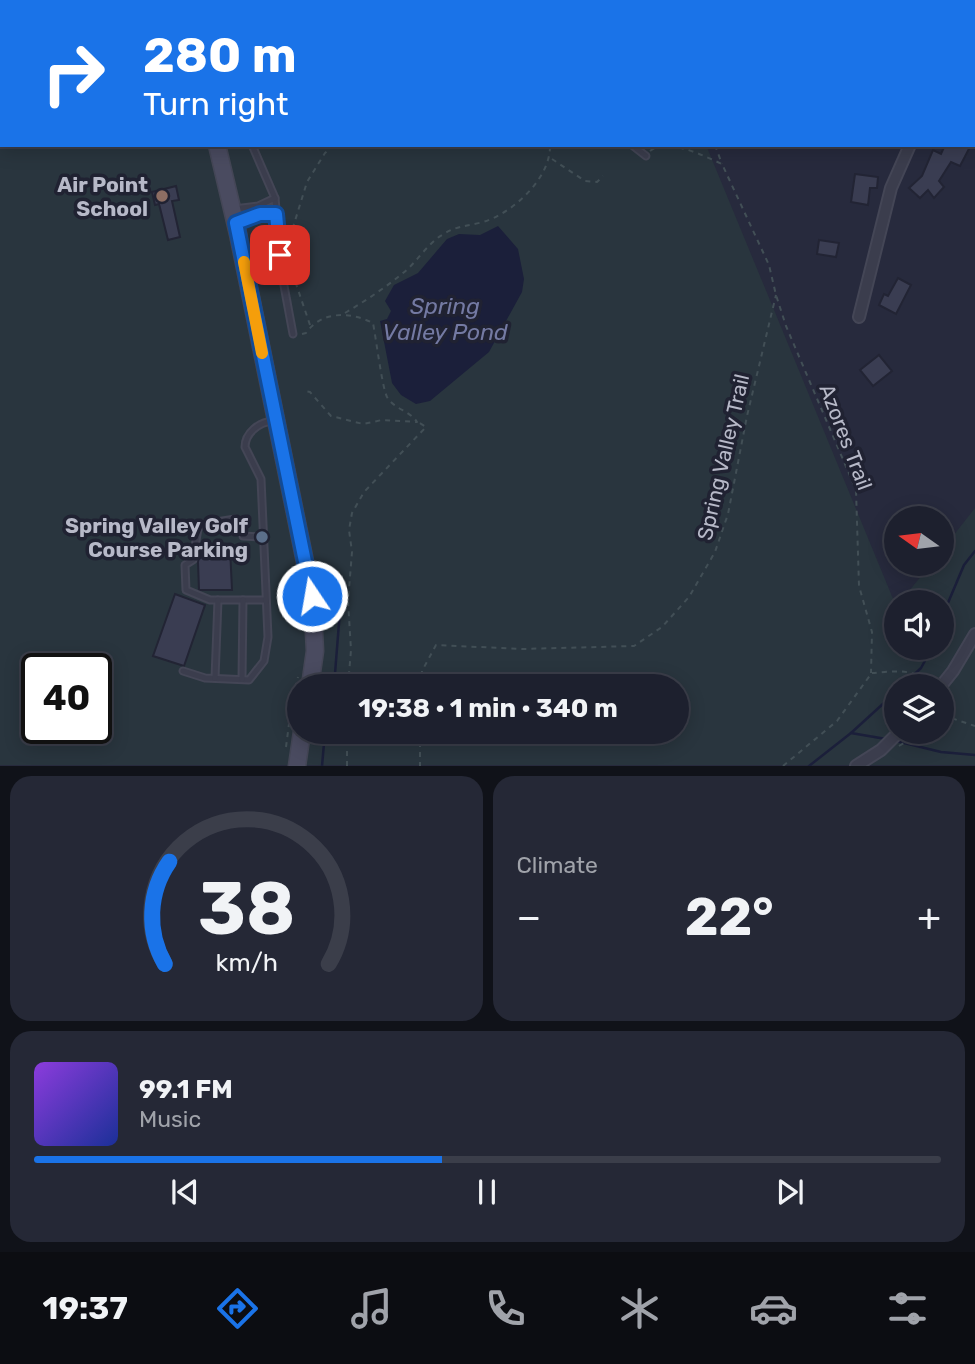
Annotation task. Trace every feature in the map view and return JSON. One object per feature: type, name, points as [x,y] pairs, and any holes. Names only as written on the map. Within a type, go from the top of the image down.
[{"type":"street","points":[[217,147],[312,596],[315,651],[306,674]]},
{"type":"street","points":[[859,317],[891,188],[909,147]]},
{"type":"street","points":[[951,674],[975,634]]},
{"type":"street","points":[[856,765],[887,744]]},
{"type":"lane","points":[[253,147],[275,198],[282,275],[293,335]]},
{"type":"lane","points":[[635,147],[646,156]]},
{"type":"lane","points":[[234,216],[275,198]]},
{"type":"lane","points":[[234,216],[276,214]]},
{"type":"lane","points":[[183,671],[205,678],[250,680],[264,661],[268,637],[261,479],[245,442],[246,437],[259,426],[276,421]]},
{"type":"lane","points":[[263,537],[243,536],[242,527],[234,519],[204,524],[198,528],[193,560],[185,565],[186,590],[210,600],[266,600]]},
{"type":"lane","points":[[215,678],[218,600]]},
{"type":"lane","points":[[242,679],[243,600]]},
{"type":"path","points":[[311,326],[290,267],[290,237],[307,182],[332,147]]},
{"type":"path","points":[[344,314],[403,273],[439,236],[455,227],[491,219],[514,205],[533,187],[551,158],[550,147]]},
{"type":"path","points":[[646,156],[652,148],[660,147]]},
{"type":"path","points":[[672,147],[695,152],[722,164]]},
{"type":"path","name":"Azores Trail","points":[[716,147],[769,265],[776,295],[856,490],[859,586],[872,632],[872,673]]},
{"type":"path","points":[[551,158],[585,181],[597,182],[603,176]]},
{"type":"path","name":"Spring Valley Trail","points":[[422,674],[436,645],[522,649],[542,646],[611,648],[634,646],[662,626],[689,597],[716,552],[728,514],[747,416],[776,295]]},
{"type":"path","points":[[293,335],[306,333],[311,326],[326,317],[344,314],[359,316],[373,324],[386,396],[426,428],[364,492],[352,513],[349,530],[352,552],[348,601],[351,649],[349,674]]},
{"type":"path","points":[[304,391],[310,392],[331,416],[363,424],[382,420],[417,422]]},
{"type":"path","points":[[783,765],[837,721],[872,673],[907,671],[913,674]]},
{"type":"path","points":[[954,719],[975,726]]},
{"type":"path","points":[[347,744],[347,765]]},
{"type":"path","points":[[420,744],[420,765]]},
{"type":"shaded area","points":[[0,147],[707,147],[889,590],[884,590],[884,660],[954,660],[954,590],[910,590],[921,576],[954,576],[954,535],[975,508],[975,765],[0,765]]},
{"type":"water","name":"Spring Valley Pond","points":[[498,226],[518,249],[524,279],[522,292],[489,352],[430,401],[416,404],[401,395],[392,383],[380,321],[387,319],[391,311],[385,301],[394,285],[418,273],[447,239],[459,234],[480,235]]},
{"type":"building","points":[[944,147],[970,147],[960,166],[951,162],[939,181],[944,187],[934,198],[928,190],[920,198],[909,188],[922,176],[933,150],[941,154]]},
{"type":"building","points":[[855,174],[878,177],[877,188],[870,188],[868,205],[851,202]]},
{"type":"building","points":[[176,186],[179,200],[172,201],[180,237],[168,240],[159,204],[155,205],[152,192]]},
{"type":"building","points":[[819,240],[839,243],[836,257],[817,254]]},
{"type":"building","points":[[898,278],[911,285],[896,314],[879,305],[884,294],[888,296]]},
{"type":"building","points":[[879,355],[892,371],[873,386],[860,370]]},
{"type":"building","points":[[230,548],[232,590],[199,590],[200,549]]},
{"type":"building","points":[[175,594],[205,605],[184,666],[153,656]]},
{"type":"waterway","points":[[953,590],[964,565],[975,551]]},
{"type":"waterway","points":[[335,674],[341,598]]},
{"type":"waterway","points":[[915,674],[925,660]]},
{"type":"waterway","points":[[809,766],[884,703]]},
{"type":"waterway","points":[[851,733],[884,739]]},
{"type":"waterway","points":[[322,766],[324,744]]},
{"type":"waterway","points":[[908,744],[941,752],[975,755]]},
{"type":"slow traffic","points":[[244,262],[262,353]]},
{"type":"place","name":"Air Point School","points":[[162,196]]},
{"type":"place","name":"Spring Valley Golf Course Parking","points":[[262,537]]},
{"type":"route","points":[[280,255],[276,214],[260,214],[236,223],[312,596]]}]
